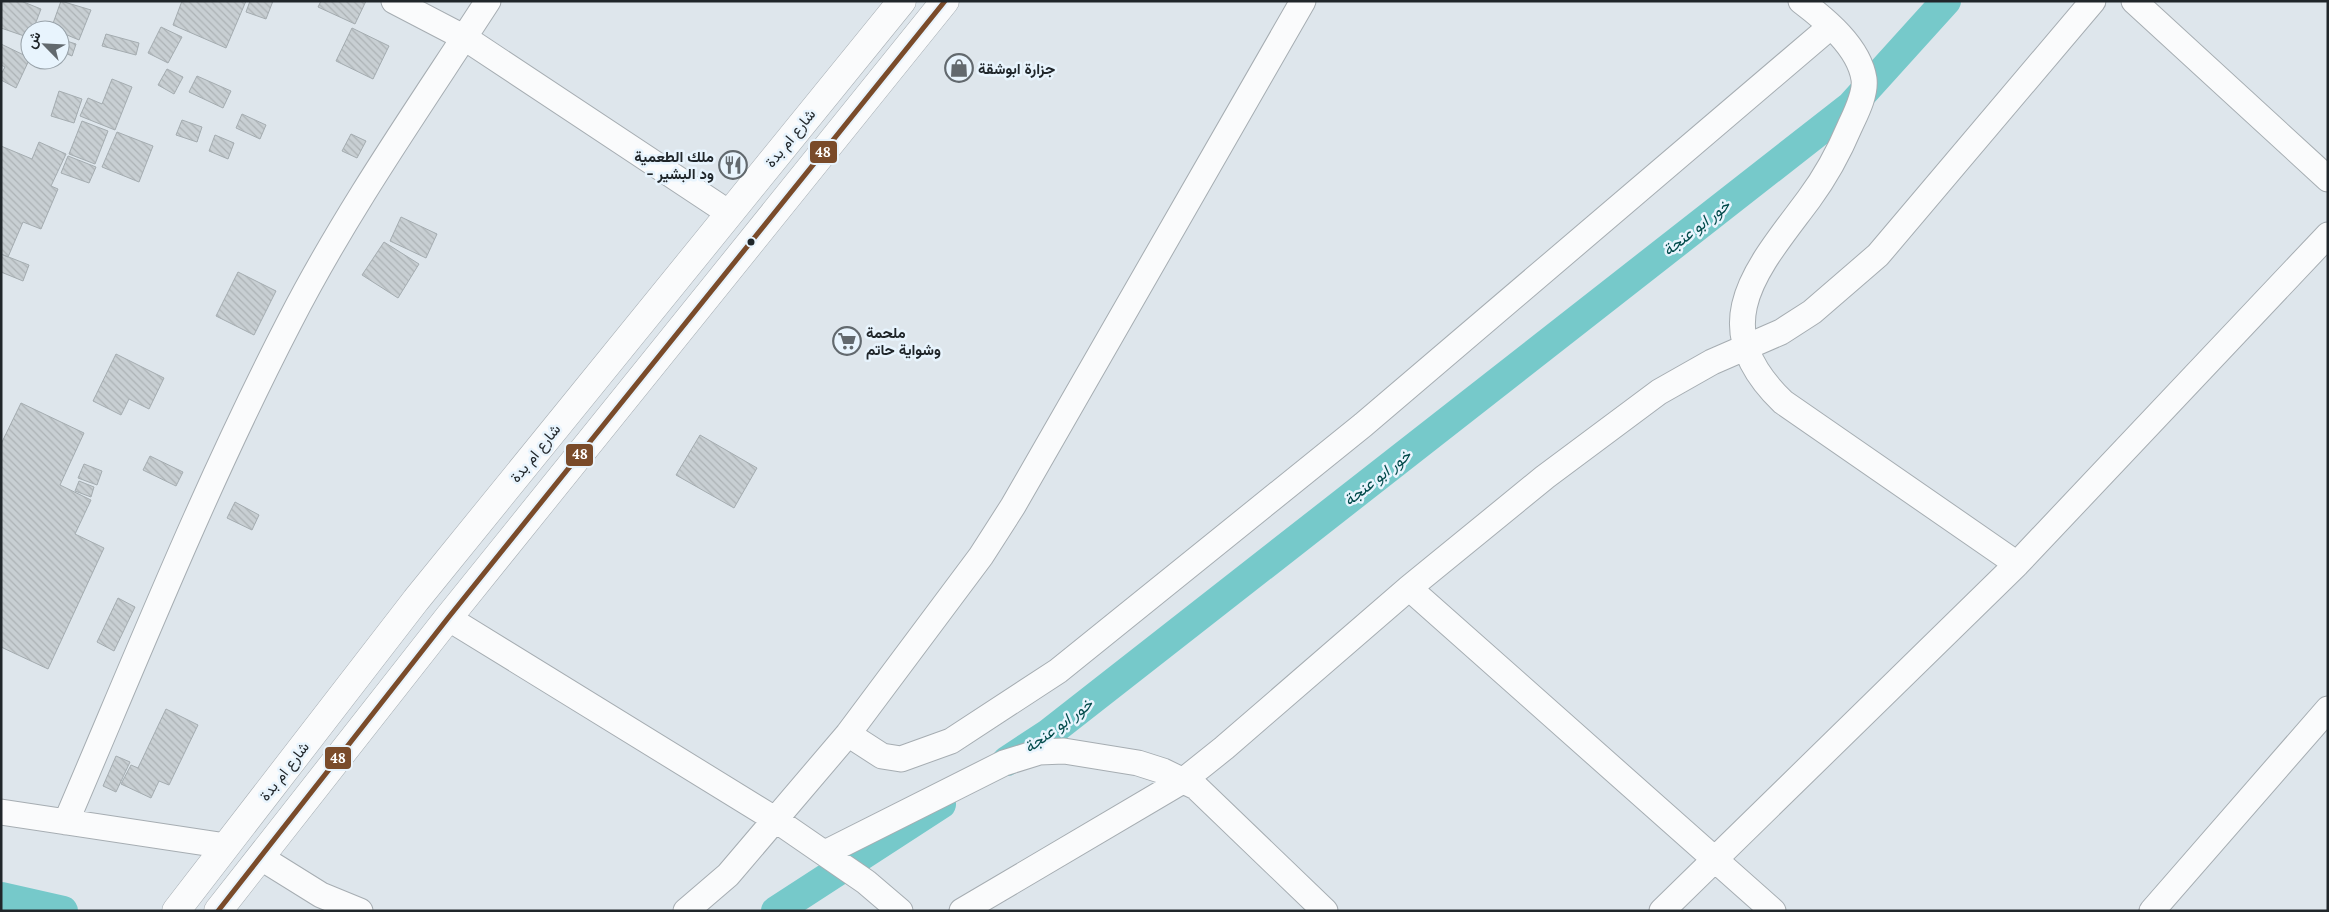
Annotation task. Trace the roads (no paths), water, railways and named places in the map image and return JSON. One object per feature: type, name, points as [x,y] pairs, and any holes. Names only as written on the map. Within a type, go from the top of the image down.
[{"type":"main road","name":"شارع ام بدة","points":[[176,911],[416,600],[902,1]]},
{"type":"main road","points":[[218,911],[448,618],[945,1]]},
{"type":"street","points":[[394,1],[464,38],[729,213]]},
{"type":"street","points":[[66,822],[185,544],[290,320],[341,230],[488,1]]},
{"type":"street","points":[[686,911],[728,875],[848,734],[981,556],[1008,514],[1304,1]]},
{"type":"street","points":[[962,911],[1184,780],[1224,748],[1408,588],[1545,477],[1659,392],[1712,362],[1746,348],[1796,323],[1855,276],[1878,255],[2093,1]]},
{"type":"street","points":[[2134,1],[2328,179]]},
{"type":"street","points":[[1812,4],[1830,27],[1843,38],[1860,65],[1864,81],[1858,108],[1835,160],[1810,197],[1779,237],[1750,286],[1744,303],[1742,324],[1746,348],[1765,384],[1784,402],[2017,564]]},
{"type":"street","points":[[848,734],[882,756],[893,760],[901,759],[951,741],[1058,671],[1363,425],[1830,27]]},
{"type":"street","points":[[1662,911],[2017,564],[2328,235]]},
{"type":"street","points":[[1408,588],[1773,911]]},
{"type":"street","points":[[448,618],[776,820],[866,882],[900,911]]},
{"type":"street","points":[[2152,911],[2328,709]]},
{"type":"street","points":[[825,853],[983,772],[1013,759],[1039,752],[1064,751],[1138,763],[1184,780],[1206,796],[1325,911]]},
{"type":"street","points":[[1,812],[226,846]]},
{"type":"street","points":[[260,857],[321,895],[360,911]]},
{"type":"waterway","name":"خور ابو عنجة","points":[[1007,761],[1048,734],[1851,106],[1946,1]]},
{"type":"waterway","name":"خور ابو عنجة","points":[[776,911],[941,804]]},
{"type":"waterway","name":"خور ابو عنجة","points":[[1,897],[63,911]]},
{"type":"place","name":"جزارة ابوشقة","points":[[959,68]]},
{"type":"place","name":"ملك الطعمية - ود البشير","points":[[733,165]]},
{"type":"place","name":"ملحمة وشواية حاتم","points":[[847,341]]}]
